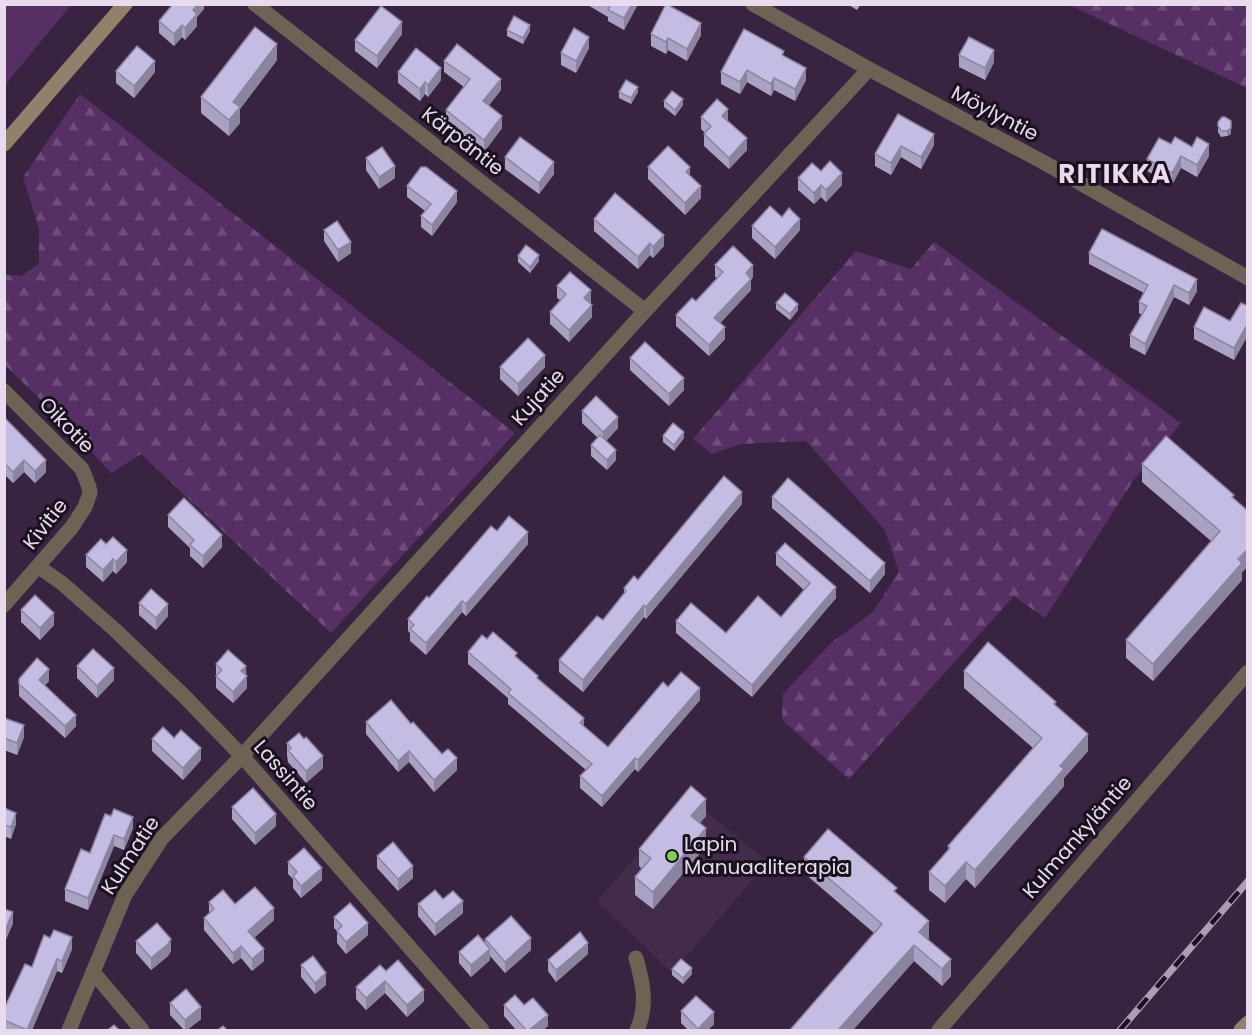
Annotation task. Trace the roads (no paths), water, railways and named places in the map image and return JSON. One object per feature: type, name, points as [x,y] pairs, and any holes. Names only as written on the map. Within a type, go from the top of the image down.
[{"type":"main road","points":[[4,144],[125,4]]},
{"type":"main road","points":[[4,156],[23,123]]},
{"type":"main road","points":[[1241,1030],[1248,1023]]},
{"type":"street","name":"Kärpäntie","points":[[255,4],[645,310]]},
{"type":"street","name":"Möylyntie","points":[[753,4],[1043,162],[1248,278]]},
{"type":"street","name":"Kujatie","points":[[242,756],[645,310],[869,69]]},
{"type":"street","name":"Oikotie","points":[[4,391],[82,469],[90,487],[90,494]]},
{"type":"street","name":"Kivitie","points":[[4,604],[39,567],[72,526],[85,507],[90,494]]},
{"type":"street","name":"Lassintie","points":[[39,567],[69,589],[115,630],[242,756],[482,1030]]},
{"type":"street","name":"Kulmankyläntie","points":[[939,1030],[1248,672]]},
{"type":"street","name":"Kulmatie","points":[[69,1030],[125,895],[162,838],[242,756]]},
{"type":"street","points":[[636,958],[642,980],[644,1002],[637,1030]]},
{"type":"street","points":[[93,972],[142,1030]]},
{"type":"railway","points":[[1120,1030],[1248,881]]},
{"type":"place","name":"Lapin Manuaaliterapia","points":[[672,856]]},
{"type":"district","name":"RITIKKA","points":[[1115,174]]}]
